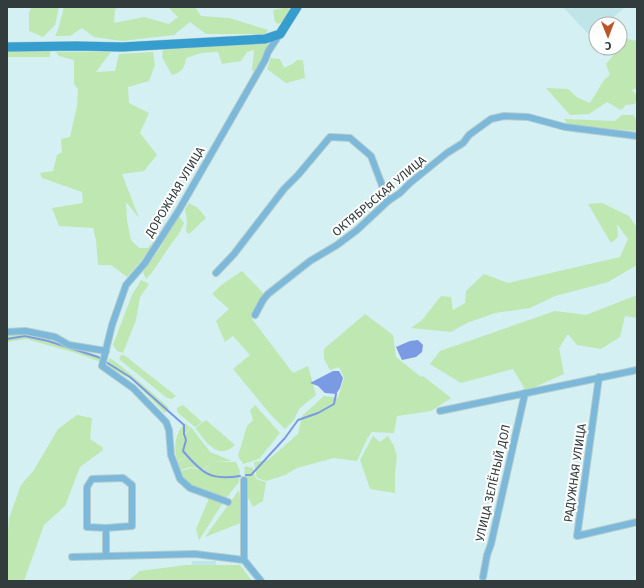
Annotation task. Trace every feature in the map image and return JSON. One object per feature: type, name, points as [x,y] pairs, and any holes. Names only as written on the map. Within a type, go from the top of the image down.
[{"type":"street","points":[[7,47],[122,47],[266,39],[280,34],[297,7]]},
{"type":"street","name":"ДОРОЖНАЯ УЛИЦА","points":[[104,359],[112,325],[126,285],[145,263],[179,210],[266,60],[268,52],[280,34]]},
{"type":"street","name":"ОКТЯБРЬСКАЯ УЛИЦА","points":[[255,315],[268,294],[310,262],[337,245],[410,183],[447,153],[463,143],[469,135],[491,119],[504,116],[528,117],[565,127],[637,136]]},
{"type":"street","points":[[216,273],[234,254],[284,189],[298,175],[330,137],[350,138],[371,156],[388,201]]},
{"type":"street","points":[[7,332],[25,331],[55,337],[69,345],[104,359],[166,422],[169,430],[172,455],[180,478],[190,488],[228,502]]},
{"type":"street","points":[[440,411],[637,370]]},
{"type":"street","name":"РАДУЖНАЯ УЛИЦА","points":[[599,378],[577,536],[637,522]]},
{"type":"street","name":"УЛИЦА ЗЕЛЁНЫЙ ДОЛ","points":[[483,577],[525,393]]},
{"type":"street","points":[[123,478],[132,484],[132,526],[106,528],[87,527],[87,487],[92,479],[123,478]]},
{"type":"street","points":[[244,480],[244,560],[261,581]]},
{"type":"street","points":[[106,528],[106,556]]},
{"type":"street","points":[[72,557],[195,554],[244,560]]},
{"type":"shaded area","points":[[563,7],[625,7],[615,16],[588,16],[588,34]]},
{"type":"shaded area","points":[[192,561],[216,561],[216,573],[191,572]]},
{"type":"green space","points":[[32,7],[59,7],[55,25],[43,37],[29,31],[29,12]]},
{"type":"green space","points":[[64,7],[122,7],[115,9],[114,23],[144,17],[169,24],[178,17],[168,7],[195,7],[201,16],[229,18],[268,30],[265,34],[206,34],[190,22],[174,35],[122,41],[94,37],[82,28],[70,36],[55,36]]},
{"type":"green space","points":[[288,7],[292,13],[284,21],[278,24],[275,22],[273,10]]},
{"type":"green space","points":[[628,39],[637,41],[637,88],[632,90],[637,96],[635,104],[626,105],[621,110],[607,102],[589,114],[570,115],[546,88],[568,89],[578,98],[590,103],[604,80],[610,75],[606,64],[613,56],[628,56]]},
{"type":"green space","points":[[268,43],[268,48],[257,71],[252,71],[254,50],[247,52],[241,61],[222,64],[218,52],[201,53],[186,58],[182,69],[178,73],[172,75],[162,57],[163,49]]},
{"type":"green space","points":[[50,50],[50,57],[7,57],[7,51]]},
{"type":"green space","points":[[56,52],[111,52],[96,72],[115,71],[119,54],[153,52],[155,65],[149,81],[128,87],[129,103],[149,113],[140,133],[157,155],[144,171],[122,174],[139,218],[126,202],[127,220],[131,240],[139,248],[148,248],[159,235],[143,259],[127,277],[111,265],[98,265],[96,240],[93,228],[59,226],[52,208],[83,203],[82,192],[42,178],[40,173],[53,171],[57,155],[62,152],[61,139],[70,137],[77,106],[78,89],[74,84],[74,60],[59,56]]},
{"type":"green space","points":[[271,58],[280,59],[284,68],[297,60],[303,60],[305,78],[286,83],[267,69]]},
{"type":"green space","points":[[622,115],[633,115],[637,121],[637,131],[568,125],[564,119],[615,121]]},
{"type":"green space","points":[[189,203],[198,208],[206,218],[189,234],[186,231],[187,221],[185,209]]},
{"type":"green space","points":[[602,203],[629,216],[637,228],[637,265],[608,282],[555,296],[530,308],[495,313],[467,323],[451,332],[411,328],[422,320],[441,296],[451,297],[453,310],[465,303],[466,291],[484,274],[508,283],[620,257],[628,239],[617,224],[618,237],[611,243],[588,204]]},
{"type":"green space","points":[[178,215],[184,223],[182,227],[155,269],[146,279],[143,272],[160,248]]},
{"type":"green space","points":[[242,271],[264,294],[252,319],[293,373],[308,366],[316,395],[299,409],[294,420],[285,429],[271,415],[233,369],[250,355],[233,336],[225,342],[216,321],[229,309],[212,294],[220,286]]},
{"type":"green space","points":[[141,280],[149,284],[140,297],[136,320],[123,353],[117,351],[113,345],[132,295]]},
{"type":"green space","points":[[637,295],[637,318],[625,316],[620,337],[601,349],[577,345],[568,334],[559,348],[564,374],[526,391],[513,369],[461,383],[430,364],[440,351],[555,311],[586,315]]},
{"type":"green space","points":[[365,314],[393,335],[396,357],[451,398],[431,411],[397,416],[394,433],[372,432],[367,439],[357,461],[334,458],[297,468],[285,475],[266,481],[257,478],[254,462],[268,460],[298,434],[302,416],[324,396],[338,398],[344,378],[339,367],[330,370],[324,359],[324,349]]},
{"type":"green space","points":[[23,334],[41,336],[103,357],[101,362],[76,353],[26,339],[7,342],[7,336]]},
{"type":"green space","points":[[121,355],[124,355],[176,396],[172,399],[167,398],[119,359]]},
{"type":"green space","points":[[110,358],[169,408],[165,413],[132,380],[106,366]]},
{"type":"green space","points":[[183,405],[202,422],[195,427],[177,412],[177,408]]},
{"type":"green space","points":[[255,405],[280,433],[259,459],[243,464],[238,456],[247,426],[253,420],[250,410]]},
{"type":"green space","points":[[77,415],[92,418],[90,439],[102,447],[103,450],[80,467],[65,506],[44,525],[24,581],[7,581],[9,518],[21,485],[34,470],[58,429]]},
{"type":"green space","points":[[206,420],[235,445],[229,450],[223,451],[212,447],[195,428]]},
{"type":"green space","points":[[185,423],[190,427],[183,438],[191,427],[210,452],[232,461],[212,462],[204,469],[190,467],[181,470],[177,462],[190,455],[177,461],[175,446],[177,436],[181,427]]},
{"type":"green space","points":[[373,436],[380,442],[388,436],[394,446],[397,457],[395,493],[370,489],[360,460]]},
{"type":"green space","points":[[212,462],[236,462],[240,471],[239,482],[226,498],[199,540],[196,529],[208,501],[207,493],[194,488],[188,483],[181,471],[191,468],[204,470]]},
{"type":"green space","points":[[245,466],[253,468],[256,479],[266,482],[263,501],[253,507],[247,496],[248,488],[244,474]]},
{"type":"green space","points":[[239,490],[243,522],[205,537]]},
{"type":"green space","points":[[186,565],[240,565],[252,581],[128,581],[140,571]]},
{"type":"water","points":[[418,340],[423,345],[422,352],[416,357],[402,360],[396,347],[410,341]]},
{"type":"water","points":[[333,371],[339,371],[343,378],[340,388],[336,394],[325,393],[318,386],[310,383]]},
{"type":"waterway","points":[[7,339],[25,336],[48,341],[98,357],[130,377],[184,425],[186,440],[183,451],[201,470],[214,476],[240,476]]},
{"type":"waterway","points":[[246,475],[251,475],[285,438],[298,420],[318,413],[334,404],[336,394]]}]
